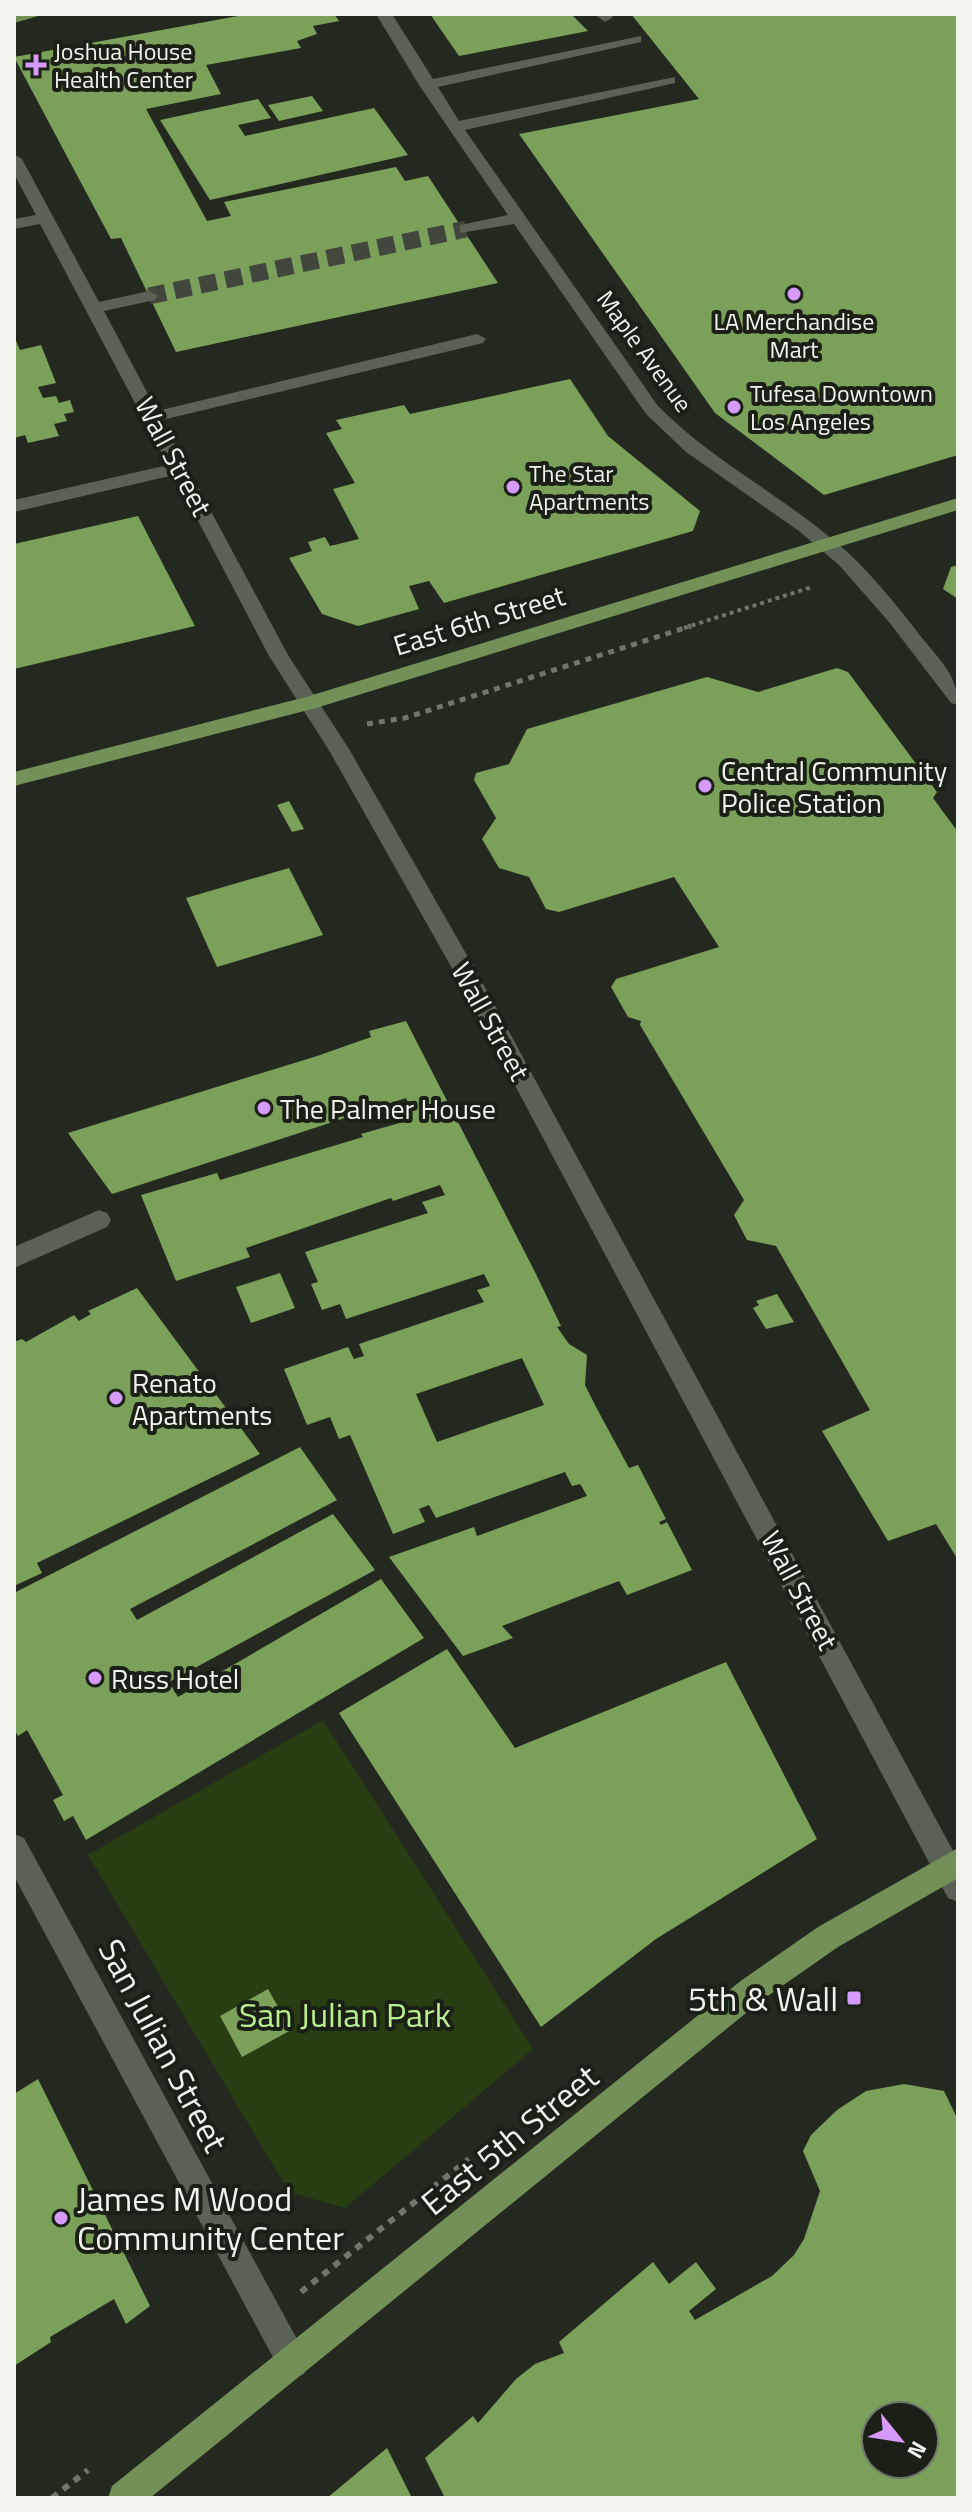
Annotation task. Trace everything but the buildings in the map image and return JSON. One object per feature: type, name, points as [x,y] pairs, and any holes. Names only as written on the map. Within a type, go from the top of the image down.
[{"type":"main road","points":[[14,18],[37,14]]},
{"type":"main road","name":"East 6th Street","points":[[14,779],[309,703],[958,504]]},
{"type":"main road","name":"East 5th Street","points":[[124,2498],[752,1990],[828,1937],[955,1872]]},
{"type":"street","name":"Maple Avenue","points":[[384,14],[427,85],[517,218],[670,431],[826,543],[873,589],[958,698]]},
{"type":"street","points":[[427,85],[636,39]]},
{"type":"street","points":[[455,127],[670,80]]},
{"type":"street","name":"Wall Street","points":[[14,159],[279,656],[339,749],[472,984],[955,1872]]},
{"type":"street","points":[[14,224],[45,218]]},
{"type":"street","points":[[466,229],[517,218]]},
{"type":"street","points":[[94,308],[149,296]]},
{"type":"street","points":[[153,417],[477,339]]},
{"type":"street","points":[[14,506],[181,468]]},
{"type":"street","points":[[14,1258],[99,1220]]},
{"type":"street","name":"San Julian Street","points":[[14,1848],[293,2363]]},
{"type":"path","points":[[405,718],[787,597]]},
{"type":"green space","name":"San Julian Park","points":[[323,1720],[533,2049],[345,2208],[289,2192],[88,1855]]},
{"type":"tunnel","points":[[149,296],[466,229]]},
{"type":"place","name":"Joshua House Health Center","points":[[36,65]]},
{"type":"place","name":"LA Merchandise Mart","points":[[794,294]]},
{"type":"place","name":"Tufesa Downtown Los Angeles","points":[[734,407]]},
{"type":"place","name":"The Star Apartments","points":[[513,487]]},
{"type":"place","name":"Central Community Police Station","points":[[705,786]]},
{"type":"place","name":"The Palmer House","points":[[264,1108]]},
{"type":"place","name":"Renato Apartments","points":[[116,1398]]},
{"type":"place","name":"Russ Hotel","points":[[95,1678]]},
{"type":"place","name":"5th & Wall","points":[[854,1998]]},
{"type":"place","name":"James M Wood Community Center","points":[[61,2218]]}]
